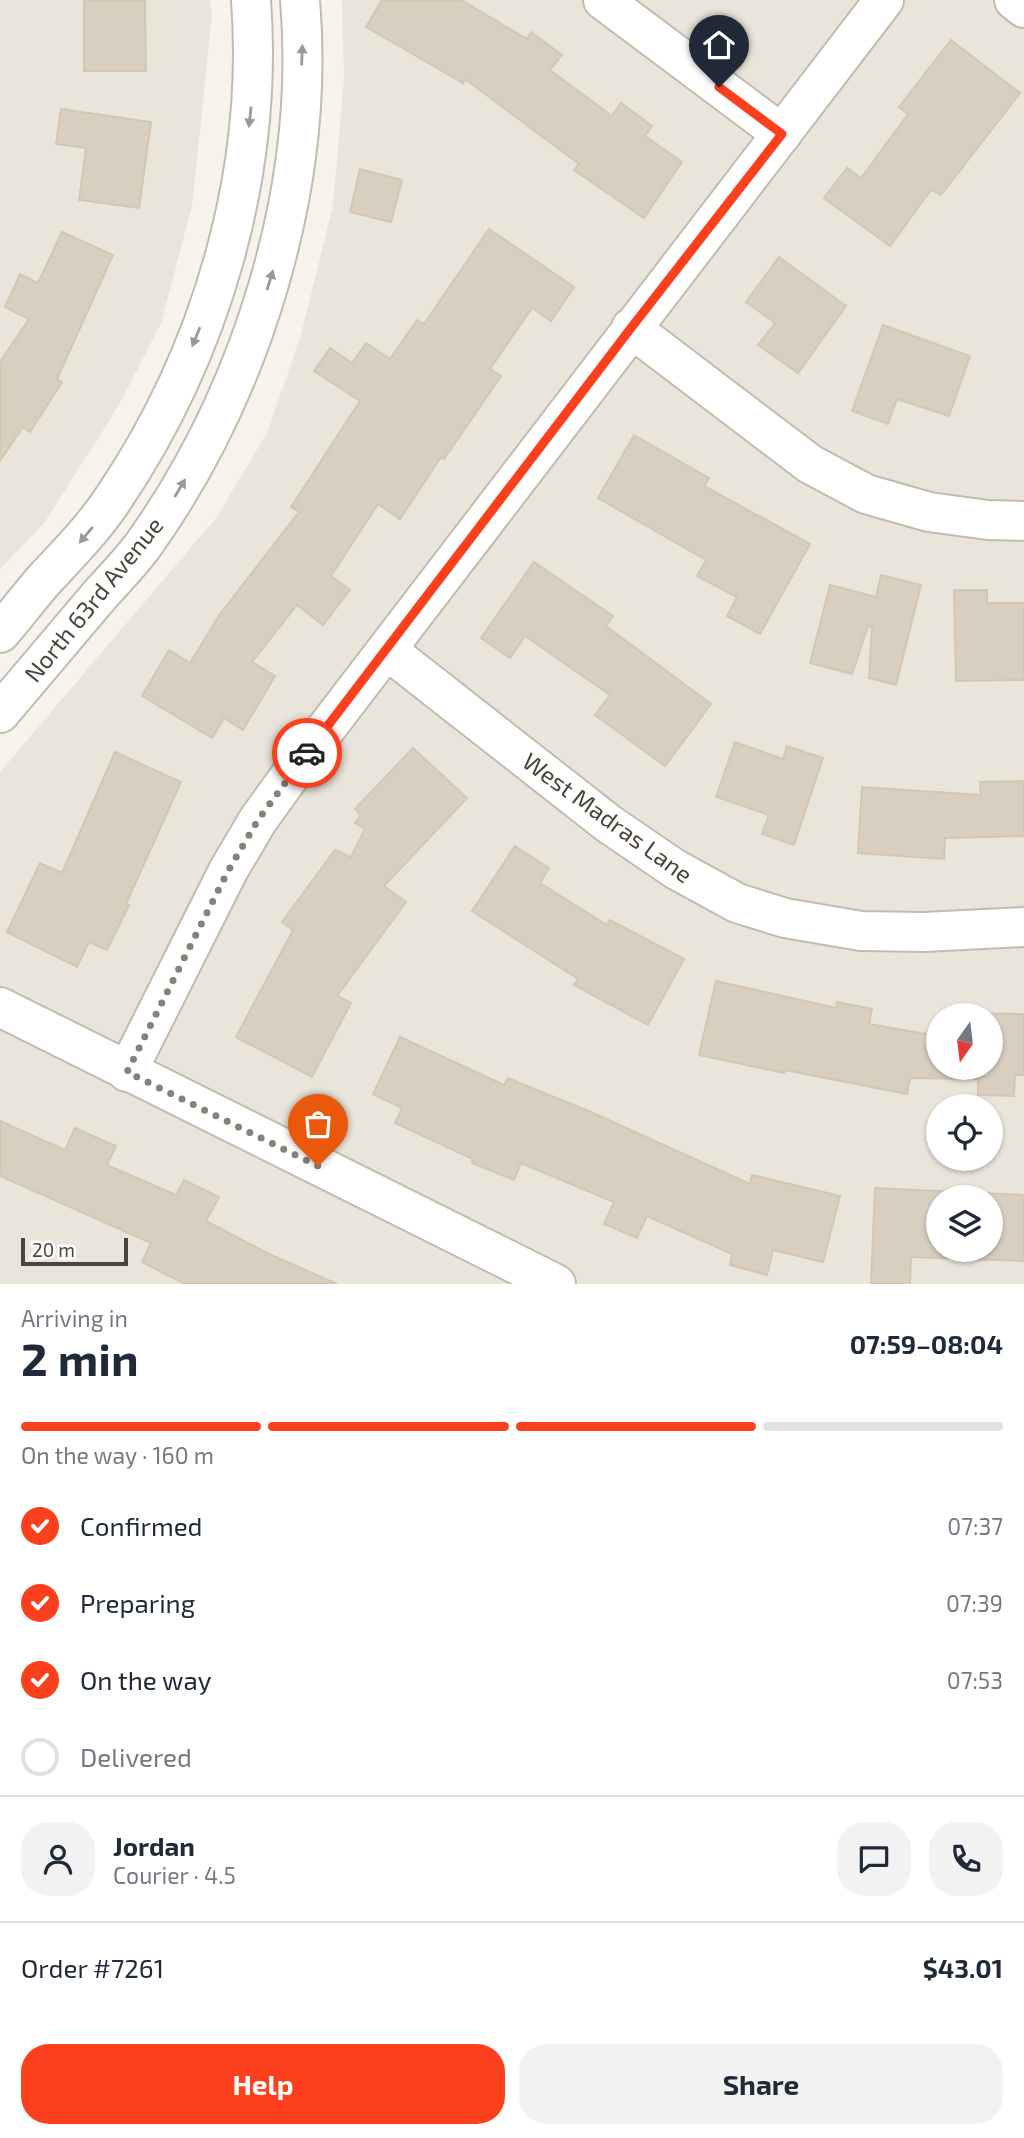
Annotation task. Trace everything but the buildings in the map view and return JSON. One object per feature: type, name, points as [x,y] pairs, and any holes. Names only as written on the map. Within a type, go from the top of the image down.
[{"type":"street","name":"North 63rd Avenue","points":[[0,633],[87,534],[137,461],[162,415],[208,308],[236,212],[247,151],[253,89],[251,0]]},
{"type":"street","name":"North 63rd Avenue","points":[[0,713],[143,545],[178,492],[208,438],[229,392],[271,278],[294,174],[301,105],[303,32],[300,0]]},
{"type":"street","points":[[603,0],[782,134]]},
{"type":"street","points":[[127,1072],[228,871],[258,820],[884,0]]},
{"type":"street","points":[[1014,0],[1024,8]]},
{"type":"street","points":[[631,328],[810,464],[866,494],[929,512],[988,520],[1024,521]]},
{"type":"street","name":"West Madras Lane","points":[[387,650],[609,824],[675,869],[737,902],[785,918],[861,931],[924,932],[1024,927]]},
{"type":"street","points":[[0,1007],[556,1284]]},
{"type":"shaded area","points":[[0,0],[210,0],[212,15],[192,206],[161,323],[119,405],[44,523],[0,569]]},
{"type":"shaded area","points":[[342,0],[1024,0],[1024,1284],[0,1284],[0,772],[216,518],[268,431],[301,334],[333,205],[344,79]]},
{"type":"way so far","points":[[307,753],[258,820],[228,871],[127,1072],[318,1166]]},
{"type":"route","points":[[307,753],[782,134],[719,87]]}]
